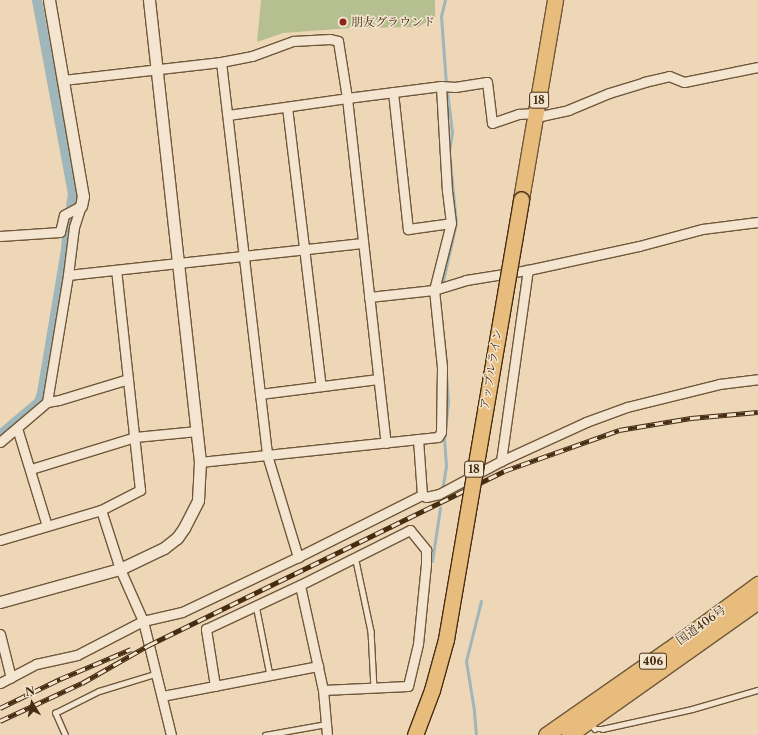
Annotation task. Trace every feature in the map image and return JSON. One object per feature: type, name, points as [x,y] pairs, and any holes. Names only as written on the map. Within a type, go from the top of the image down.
[{"type":"highway","name":"アップルライン","points":[[415,735],[432,690],[446,639],[555,0]]},
{"type":"highway","name":"国道406号","points":[[546,735],[668,650],[758,584]]},
{"type":"highway","name":"国道406号","points":[[569,735],[758,601]]},
{"type":"street","points":[[47,402],[68,275],[74,227],[84,196],[49,0]]},
{"type":"street","points":[[0,602],[120,569],[164,548],[176,538],[184,528],[198,500],[200,462],[197,431],[149,0]]},
{"type":"street","points":[[63,80],[156,68],[221,62],[252,56],[293,41],[330,39],[338,41],[347,98],[362,243],[386,443]]},
{"type":"street","points":[[221,62],[267,455],[298,557]]},
{"type":"street","points":[[228,115],[393,92],[441,86],[455,87],[487,82],[492,123],[518,114],[536,115],[568,110],[609,93],[669,76],[684,82],[758,67]]},
{"type":"street","points":[[200,462],[438,437],[441,432],[442,367],[434,290],[451,223],[447,191],[441,86]]},
{"type":"street","points":[[393,92],[408,229],[451,223]]},
{"type":"street","points":[[287,107],[321,386]]},
{"type":"street","points":[[0,236],[60,232],[64,215],[81,206]]},
{"type":"street","points":[[369,297],[434,290],[483,276],[528,270],[639,246],[702,229],[758,222]]},
{"type":"street","points":[[68,275],[362,243]]},
{"type":"street","points":[[0,540],[101,510],[140,490],[116,270]]},
{"type":"street","points":[[501,461],[528,270]]},
{"type":"street","points":[[0,442],[47,402],[59,400],[128,379]]},
{"type":"street","points":[[260,394],[378,379]]},
{"type":"street","points":[[0,683],[36,664],[77,655],[143,621],[182,612],[298,557],[422,495],[426,497],[439,494],[501,461],[586,422],[627,407],[719,384],[758,379]]},
{"type":"street","points":[[17,428],[31,469],[47,526]]},
{"type":"street","points":[[31,469],[135,437],[197,431]]},
{"type":"street","points":[[418,439],[422,495]]},
{"type":"street","points":[[101,510],[120,569],[143,621],[155,674],[162,696],[170,735]]},
{"type":"street","points":[[216,686],[206,629],[300,585],[355,556],[410,530],[426,550],[418,644],[408,686],[323,690]]},
{"type":"street","points":[[300,585],[323,690],[327,735]]},
{"type":"street","points":[[0,634],[11,678]]},
{"type":"street","points":[[162,696],[318,666]]},
{"type":"lane","points":[[355,556],[371,631],[374,688]]},
{"type":"lane","points":[[256,605],[270,675]]},
{"type":"lane","points":[[65,735],[55,713],[99,691],[155,674]]},
{"type":"lane","points":[[588,721],[595,728],[602,729],[692,709],[758,690]]},
{"type":"lane","points":[[265,735],[326,724]]},
{"type":"green space","name":"朋友グラウンド","points":[[261,0],[435,0],[435,17],[418,27],[351,28],[283,33],[257,42]]},
{"type":"waterway","points":[[37,0],[73,194],[71,206]]},
{"type":"waterway","points":[[445,0],[441,16],[446,84]]},
{"type":"waterway","points":[[443,281],[456,223],[449,151],[452,132],[447,94]]},
{"type":"waterway","points":[[0,435],[39,402],[42,393],[66,249],[68,219]]},
{"type":"waterway","points":[[443,337],[446,361]]},
{"type":"waterway","points":[[442,491],[446,466],[444,440],[448,401],[446,369]]},
{"type":"waterway","points":[[432,561],[440,508]]},
{"type":"waterway","points":[[476,735],[474,710],[466,661],[481,601]]},
{"type":"railway","points":[[0,721],[82,683],[149,645],[504,471],[619,430],[691,418],[758,412]]},
{"type":"railway","points":[[0,708],[60,679],[131,649]]},
{"type":"place","name":"朋友グラウンド","points":[[343,22]]}]
